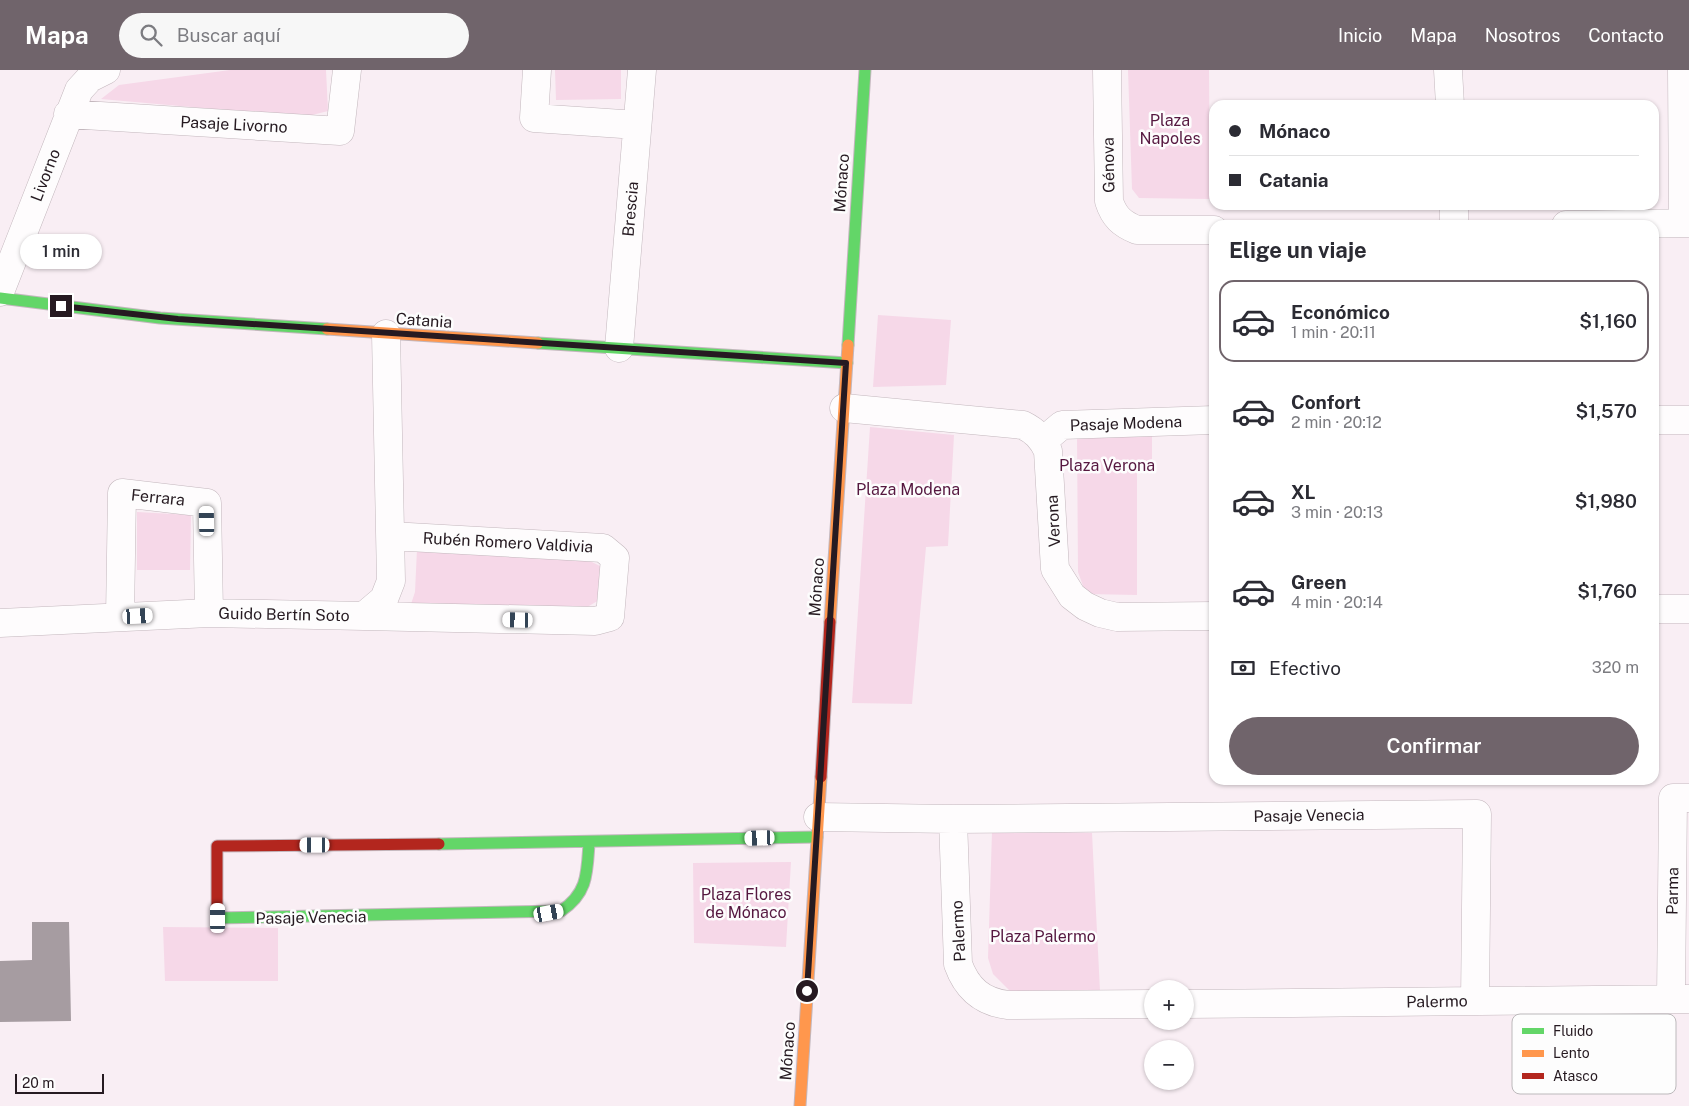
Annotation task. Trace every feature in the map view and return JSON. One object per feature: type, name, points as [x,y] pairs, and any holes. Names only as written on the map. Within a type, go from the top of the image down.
[{"type":"street","name":"Livorno","points":[[0,292],[68,114],[79,90],[90,78],[106,70]]},
{"type":"street","name":"Pasaje Livorno","points":[[68,114],[340,130],[347,70]]},
{"type":"street","points":[[537,70],[534,118],[637,125]]},
{"type":"street","name":"Brescia","points":[[618,348],[642,70]]},
{"type":"street","name":"Mónaco","points":[[800,1106],[865,70]]},
{"type":"street","name":"Génova","points":[[1108,70],[1109,201],[1112,211],[1126,226],[1137,230],[1209,230]]},
{"type":"street","points":[[1448,70],[1450,100]]},
{"type":"street","points":[[1659,223],[1686,223],[1682,70]]},
{"type":"street","name":"Catania","points":[[0,298],[160,318],[846,363]]},
{"type":"street","name":"Guido Bertín Soto","points":[[0,623],[209,613],[364,616],[384,599],[392,580],[386,334]]},
{"type":"street","points":[[844,408],[1023,425],[1038,434],[1043,441]]},
{"type":"street","name":"Pasaje Modena","points":[[1043,441],[1062,425],[1209,420]]},
{"type":"street","points":[[1659,420],[1689,420]]},
{"type":"street","name":"Verona","points":[[1043,441],[1050,462],[1055,569],[1072,596],[1092,609],[1117,617],[1209,616]]},
{"type":"street","name":"Ferrara","points":[[120,617],[122,494],[207,503],[209,613]]},
{"type":"street","name":"Rubén Romero Valdivia","points":[[364,616],[595,621],[610,617],[615,558],[603,548],[392,536]]},
{"type":"street","points":[[1659,609],[1689,609]]},
{"type":"street","name":"Parma","points":[[1680,999],[1673,798],[1689,798]]},
{"type":"street","name":"Pasaje Venecia","points":[[953,819],[1477,814],[1475,1001]]},
{"type":"street","points":[[818,827],[953,819]]},
{"type":"street","name":"Palermo","points":[[953,819],[958,964],[971,988],[982,998],[994,1004],[1008,1006],[1144,1004]]},
{"type":"street","name":"Pasaje Venecia","points":[[589,843],[582,892],[571,906],[561,911],[218,918],[218,846],[589,843],[818,827]]},
{"type":"street","name":"Palermo","points":[[1194,1004],[1680,999]]},
{"type":"green space","points":[[230,70],[326,70],[328,111],[304,117],[101,99],[119,85]]},
{"type":"green space","points":[[555,70],[621,70],[621,99],[556,100]]},
{"type":"green space","name":"Plaza Napoles","points":[[1128,70],[1209,70],[1209,199],[1139,198],[1132,189]]},
{"type":"green space","points":[[878,315],[951,320],[946,385],[873,387]]},
{"type":"green space","name":"Plaza Modena","points":[[870,427],[954,435],[948,546],[926,547],[912,704],[852,703]]},
{"type":"green space","name":"Plaza Verona","points":[[1152,433],[1152,459],[1137,468],[1137,595],[1086,594],[1078,572],[1077,435]]},
{"type":"green space","points":[[137,512],[191,515],[190,570],[137,570]]},
{"type":"green space","points":[[417,549],[582,557],[602,567],[601,599],[582,610],[410,607],[415,592]]},
{"type":"green space","name":"Plaza Palermo","points":[[992,832],[1092,833],[1100,991],[1045,993],[1010,991],[993,974],[988,958]]},
{"type":"green space","name":"Plaza Flores de Mónaco","points":[[791,862],[786,947],[694,943],[693,863]]},
{"type":"green space","points":[[163,927],[278,928],[278,981],[165,981]]},
{"type":"building","points":[[32,922],[69,922],[71,1021],[0,1022],[0,961],[32,960]]},
{"type":"traffic: fast","points":[[848,345],[865,70]]},
{"type":"traffic: fast","points":[[0,298],[160,318],[327,329]]},
{"type":"traffic: fast","points":[[538,343],[847,363]]},
{"type":"traffic: fast","points":[[439,844],[817,837]]},
{"type":"traffic: fast","points":[[217,918],[561,911],[570,904],[581,889],[588,864],[589,843]]},
{"type":"traffic: slow","points":[[327,329],[538,343]]},
{"type":"traffic: slow","points":[[830,622],[848,345]]},
{"type":"traffic: slow","points":[[800,1106],[821,777]]},
{"type":"traffic: jam","points":[[821,777],[830,622]]},
{"type":"traffic: jam","points":[[217,918],[217,846],[439,844]]},
{"type":"route","points":[[61,306],[160,318],[846,363],[807,991]]}]
